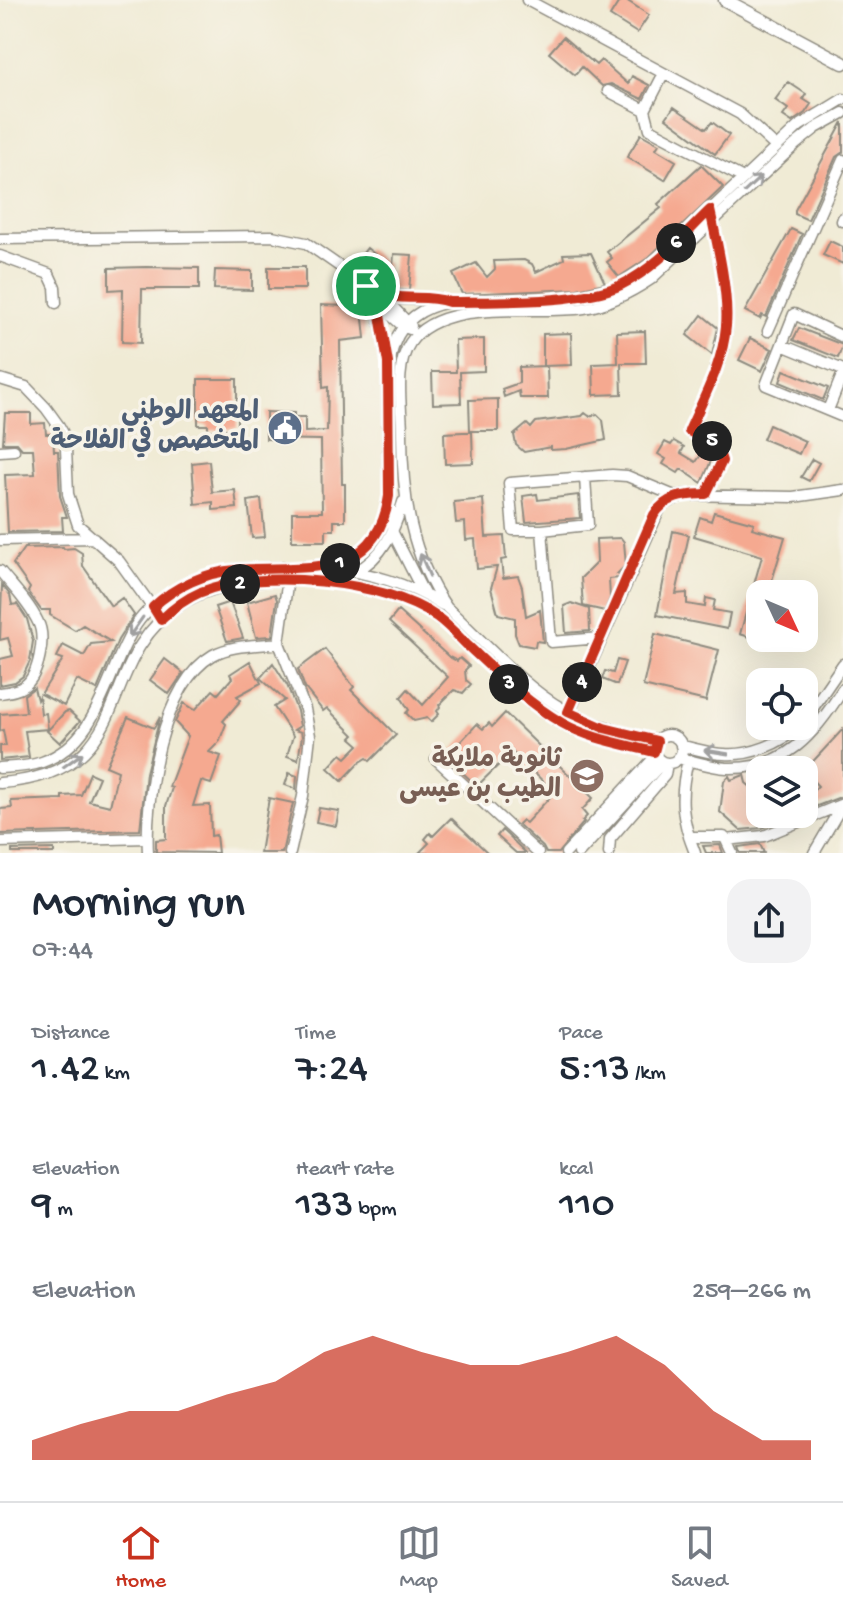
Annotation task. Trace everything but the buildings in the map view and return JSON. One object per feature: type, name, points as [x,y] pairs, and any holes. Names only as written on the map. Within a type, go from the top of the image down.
[{"type":"main road","points":[[725,0],[843,63]]},
{"type":"street","points":[[527,0],[740,114],[776,147]]},
{"type":"street","points":[[663,75],[645,110],[650,129],[743,178]]},
{"type":"street","points":[[608,91],[645,110]]},
{"type":"street","points":[[388,363],[394,341],[435,305],[578,297],[621,285],[653,264],[799,126],[843,99]]},
{"type":"street","points":[[412,327],[461,315],[583,308],[610,302],[651,279],[796,144],[843,113]]},
{"type":"street","points":[[768,331],[843,160]]},
{"type":"street","points":[[706,494],[722,461],[722,454],[711,440],[689,431],[718,366],[726,326],[726,308],[710,210]]},
{"type":"street","points":[[0,239],[292,238],[326,256],[412,327]]},
{"type":"street","points":[[0,256],[49,274],[55,287],[56,303]]},
{"type":"street","points":[[378,298],[440,299],[449,302]]},
{"type":"street","points":[[378,298],[388,363],[389,496],[393,533],[438,617]]},
{"type":"street","points":[[843,337],[794,314],[766,385],[843,417]]},
{"type":"street","points":[[412,327],[402,364],[402,478],[414,541],[447,608]]},
{"type":"street","points":[[782,345],[843,372],[828,410]]},
{"type":"street","points":[[0,379],[26,387],[59,426],[65,437],[66,475],[78,525],[119,561],[161,620]]},
{"type":"street","points":[[0,451],[14,450]]},
{"type":"street","points":[[585,477],[588,525],[513,530],[509,483],[585,477],[627,476],[677,497]]},
{"type":"street","points":[[565,724],[654,515],[661,506],[677,497],[706,494],[793,497],[843,490]]},
{"type":"street","points":[[321,567],[350,559],[366,547],[386,516],[389,496]]},
{"type":"street","points":[[323,582],[358,571],[372,560],[393,533],[405,497]]},
{"type":"street","points":[[542,530],[551,642],[601,638]]},
{"type":"street","points":[[0,540],[94,538]]},
{"type":"street","points":[[0,768],[43,762],[76,738],[93,718],[138,622],[177,589],[234,570],[321,567],[381,576],[423,593],[447,608],[541,695],[568,712],[659,755]]},
{"type":"street","points":[[290,568],[279,643],[305,709],[310,736],[304,786],[290,853]]},
{"type":"street","points":[[0,571],[30,610],[42,632],[30,680],[19,689],[0,693]]},
{"type":"street","points":[[0,783],[26,781],[65,767],[93,743],[107,721],[138,645],[161,620],[202,592],[259,582],[323,582],[389,593],[438,617],[513,688],[565,724],[587,734],[659,755],[725,768],[749,767],[770,761],[811,735],[842,694]]},
{"type":"street","points":[[148,853],[153,772],[169,721],[190,675],[214,655],[230,648],[279,643]]},
{"type":"street","points":[[818,701],[843,664]]},
{"type":"street","points":[[599,853],[665,775],[659,755],[662,737],[671,736],[681,746],[724,754],[743,753],[779,740]]},
{"type":"street","points":[[681,746],[683,821],[695,853]]},
{"type":"street","points":[[566,853],[659,755]]},
{"type":"street","points":[[579,853],[659,755]]},
{"type":"street","points":[[436,759],[538,853]]},
{"type":"street","points":[[726,840],[764,836],[842,806]]},
{"type":"street","points":[[814,853],[842,806]]},
{"type":"street","points":[[689,837],[724,837],[732,853]]},
{"type":"street","points":[[0,842],[147,838]]},
{"type":"street","points":[[609,853],[610,839]]},
{"type":"place","name":"المعهد الوطني المتخصص في الفلاحة","points":[[285,428]]},
{"type":"place","name":"ثانوية ملايكة الطيب بن عيسى","points":[[587,776]]},
{"type":"route","points":[[710,210],[726,308],[726,326],[718,366],[689,431],[711,440],[722,454],[722,461],[706,494],[671,498],[654,515],[568,712],[604,728],[657,741],[654,752],[587,734],[537,708],[438,617],[389,593],[311,581],[225,586],[202,592],[161,620],[153,607],[192,581],[234,570],[334,565],[350,559],[366,547],[379,531],[386,516],[389,496],[388,363],[379,309],[366,286],[379,294],[399,299],[440,299],[449,302],[578,297],[601,293],[621,285],[653,264],[710,210]]}]
